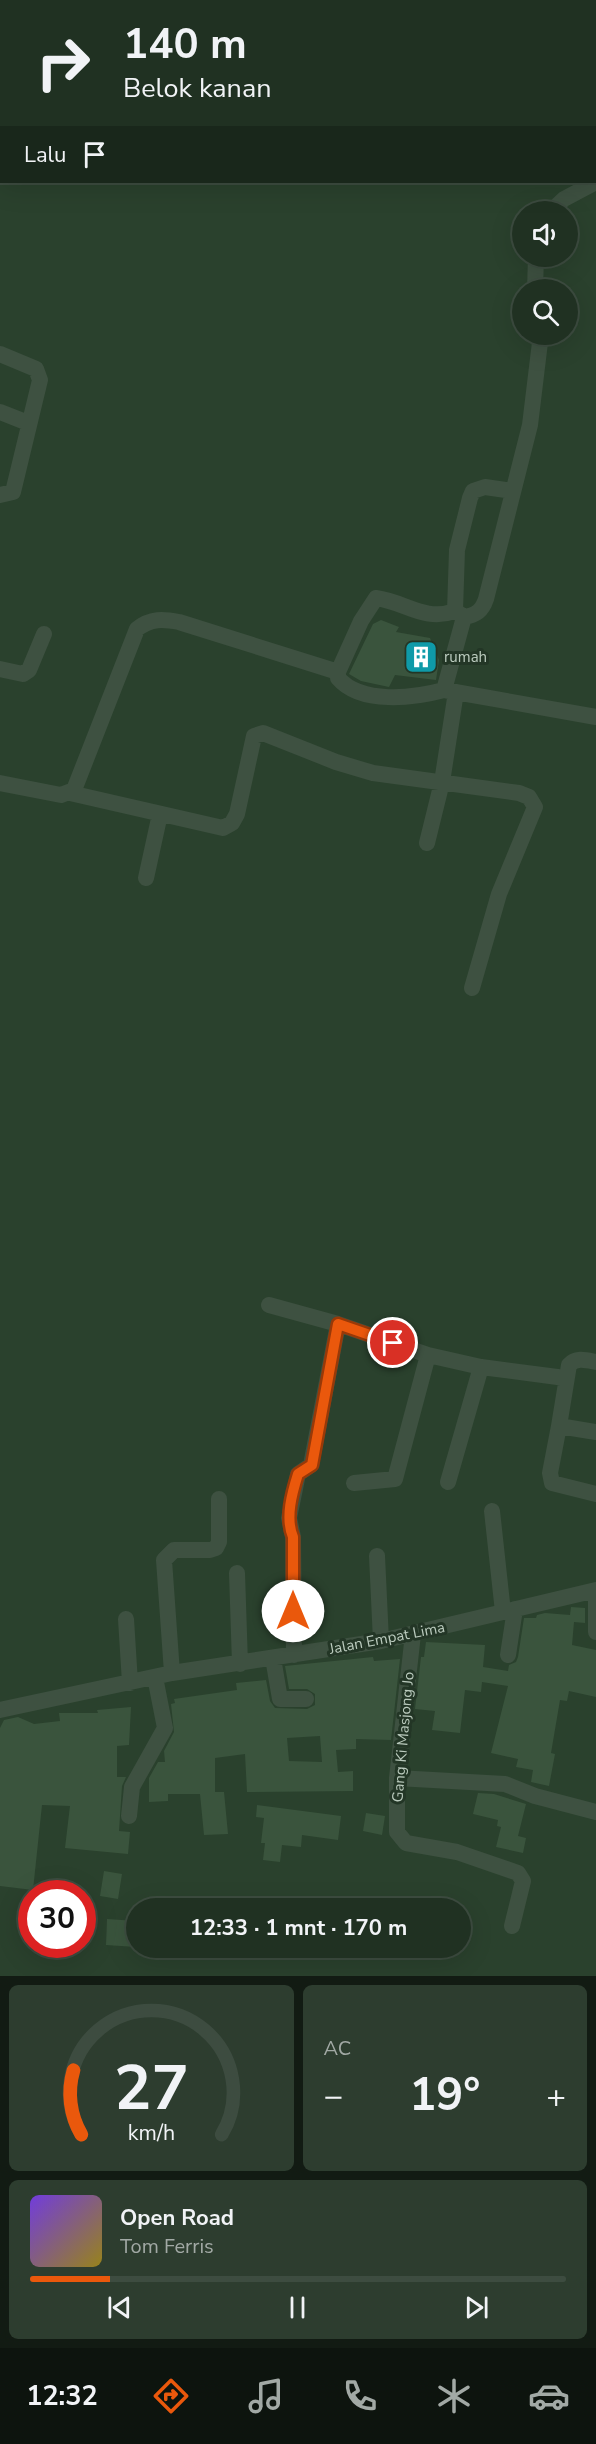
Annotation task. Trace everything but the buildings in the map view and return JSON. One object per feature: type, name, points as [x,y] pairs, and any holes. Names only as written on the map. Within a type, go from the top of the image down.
[{"type":"street","points":[[563,201],[594,183]]},
{"type":"street","points":[[540,345],[530,425],[483,609],[474,615],[430,615],[376,598],[362,621],[338,672],[338,678],[343,684],[384,698],[422,696],[450,691],[596,717]]},
{"type":"street","points":[[0,354],[36,369],[40,380],[13,492],[0,495]]},
{"type":"street","points":[[0,412],[28,423]]},
{"type":"street","points":[[427,843],[442,782],[459,614],[453,600],[457,550],[473,491],[485,487],[513,490]]},
{"type":"street","points":[[70,793],[78,786],[137,629],[145,622],[154,620],[180,622],[338,672]]},
{"type":"street","points":[[0,669],[26,673],[44,634]]},
{"type":"street","points":[[0,783],[61,795],[70,793],[218,829],[232,823],[237,814],[254,736],[263,733],[336,762],[373,773],[519,793],[529,797],[535,807],[499,894],[472,988]]},
{"type":"street","points":[[146,878],[160,814]]},
{"type":"street","points":[[269,1305],[338,1324],[428,1355],[481,1367],[565,1378]]},
{"type":"street","points":[[294,1655],[293,1537],[288,1526],[289,1518],[298,1474],[312,1465],[338,1324]]},
{"type":"street","points":[[354,1483],[395,1479],[428,1355]]},
{"type":"street","points":[[596,1362],[573,1361],[565,1378],[550,1473],[552,1483],[596,1494]]},
{"type":"street","points":[[448,1482],[481,1367]]},
{"type":"street","points":[[559,1426],[596,1432]]},
{"type":"street","points":[[172,1674],[164,1560],[174,1550],[216,1548],[219,1542],[219,1499]]},
{"type":"street","points":[[492,1511],[509,1611],[508,1655]]},
{"type":"street","points":[[377,1556],[381,1641]]},
{"type":"street","points":[[237,1573],[240,1664]]},
{"type":"street","name":"Jalan Empat Lima","points":[[0,1710],[155,1677],[381,1641],[596,1590]]},
{"type":"street","points":[[596,1597],[596,1632]]},
{"type":"street","points":[[126,1619],[130,1683]]},
{"type":"street","name":"Gang Ki Masjong Jo","points":[[413,1634],[397,1778],[397,1832],[406,1843],[457,1852],[518,1873],[523,1881],[512,1926]]},
{"type":"street","points":[[273,1658],[280,1699],[306,1699]]},
{"type":"street","points":[[129,1816],[132,1787],[165,1728],[155,1677]]},
{"type":"street","points":[[397,1778],[505,1784],[535,1796],[596,1812]]},
{"type":"place","name":"rumah","points":[[421,657]]},
{"type":"route","points":[[293,1611],[293,1537],[288,1526],[289,1518],[298,1474],[312,1465],[338,1324],[393,1343]]}]
